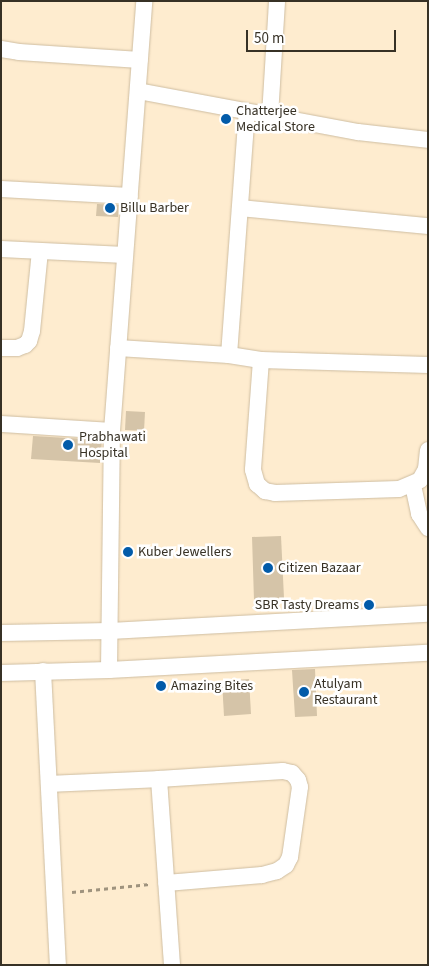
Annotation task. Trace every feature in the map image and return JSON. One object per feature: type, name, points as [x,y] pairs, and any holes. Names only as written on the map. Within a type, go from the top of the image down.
[{"type":"street","points":[[109,670],[112,431],[144,1]]},
{"type":"street","points":[[270,116],[277,1]]},
{"type":"street","points":[[1,49],[140,60]]},
{"type":"street","points":[[138,92],[358,132],[428,140]]},
{"type":"street","points":[[230,355],[247,112]]},
{"type":"street","points":[[1,189],[130,196]]},
{"type":"street","points":[[240,208],[428,226]]},
{"type":"street","points":[[1,249],[125,255]]},
{"type":"street","points":[[1,348],[26,346],[29,341],[32,331],[40,251]]},
{"type":"street","points":[[118,348],[230,355],[262,360],[428,365]]},
{"type":"street","points":[[262,360],[253,470],[257,484],[265,491],[275,493],[399,489],[413,485],[420,480],[426,469],[428,450]]},
{"type":"street","points":[[1,424],[112,431]]},
{"type":"street","points":[[413,485],[419,514],[428,528]]},
{"type":"street","points":[[1,634],[110,631],[428,614]]},
{"type":"street","points":[[1,672],[109,670],[428,653]]},
{"type":"street","points":[[43,671],[58,965]]},
{"type":"street","points":[[50,784],[284,771],[292,773],[298,780],[300,787],[290,856],[286,865],[277,871],[262,876],[166,883]]},
{"type":"street","points":[[159,778],[172,965]]},
{"type":"path","points":[[53,894],[166,883]]},
{"type":"building","points":[[97,204],[119,205],[118,217],[96,216]]},
{"type":"building","points":[[126,411],[145,412],[144,431],[125,430]]},
{"type":"building","points":[[33,436],[102,440],[100,463],[31,459]]},
{"type":"building","name":"Citizen Bazaar","points":[[281,536],[284,598],[254,600],[252,537]]},
{"type":"building","points":[[315,669],[317,716],[295,717],[292,670]]},
{"type":"building","points":[[249,679],[251,714],[224,716],[222,681]]},
{"type":"place","name":"Chatterjee Medical Store","points":[[226,119]]},
{"type":"place","name":"Billu Barber","points":[[110,208]]},
{"type":"place","name":"Prabhawati Hospital","points":[[68,445]]},
{"type":"place","name":"Kuber Jewellers","points":[[128,552]]},
{"type":"place","name":"Citizen Bazaar","points":[[268,568]]},
{"type":"place","name":"SBR Tasty Dreams","points":[[369,605]]},
{"type":"place","name":"Amazing Bites","points":[[161,686]]},
{"type":"place","name":"Atulyam Restaurant","points":[[304,692]]}]
